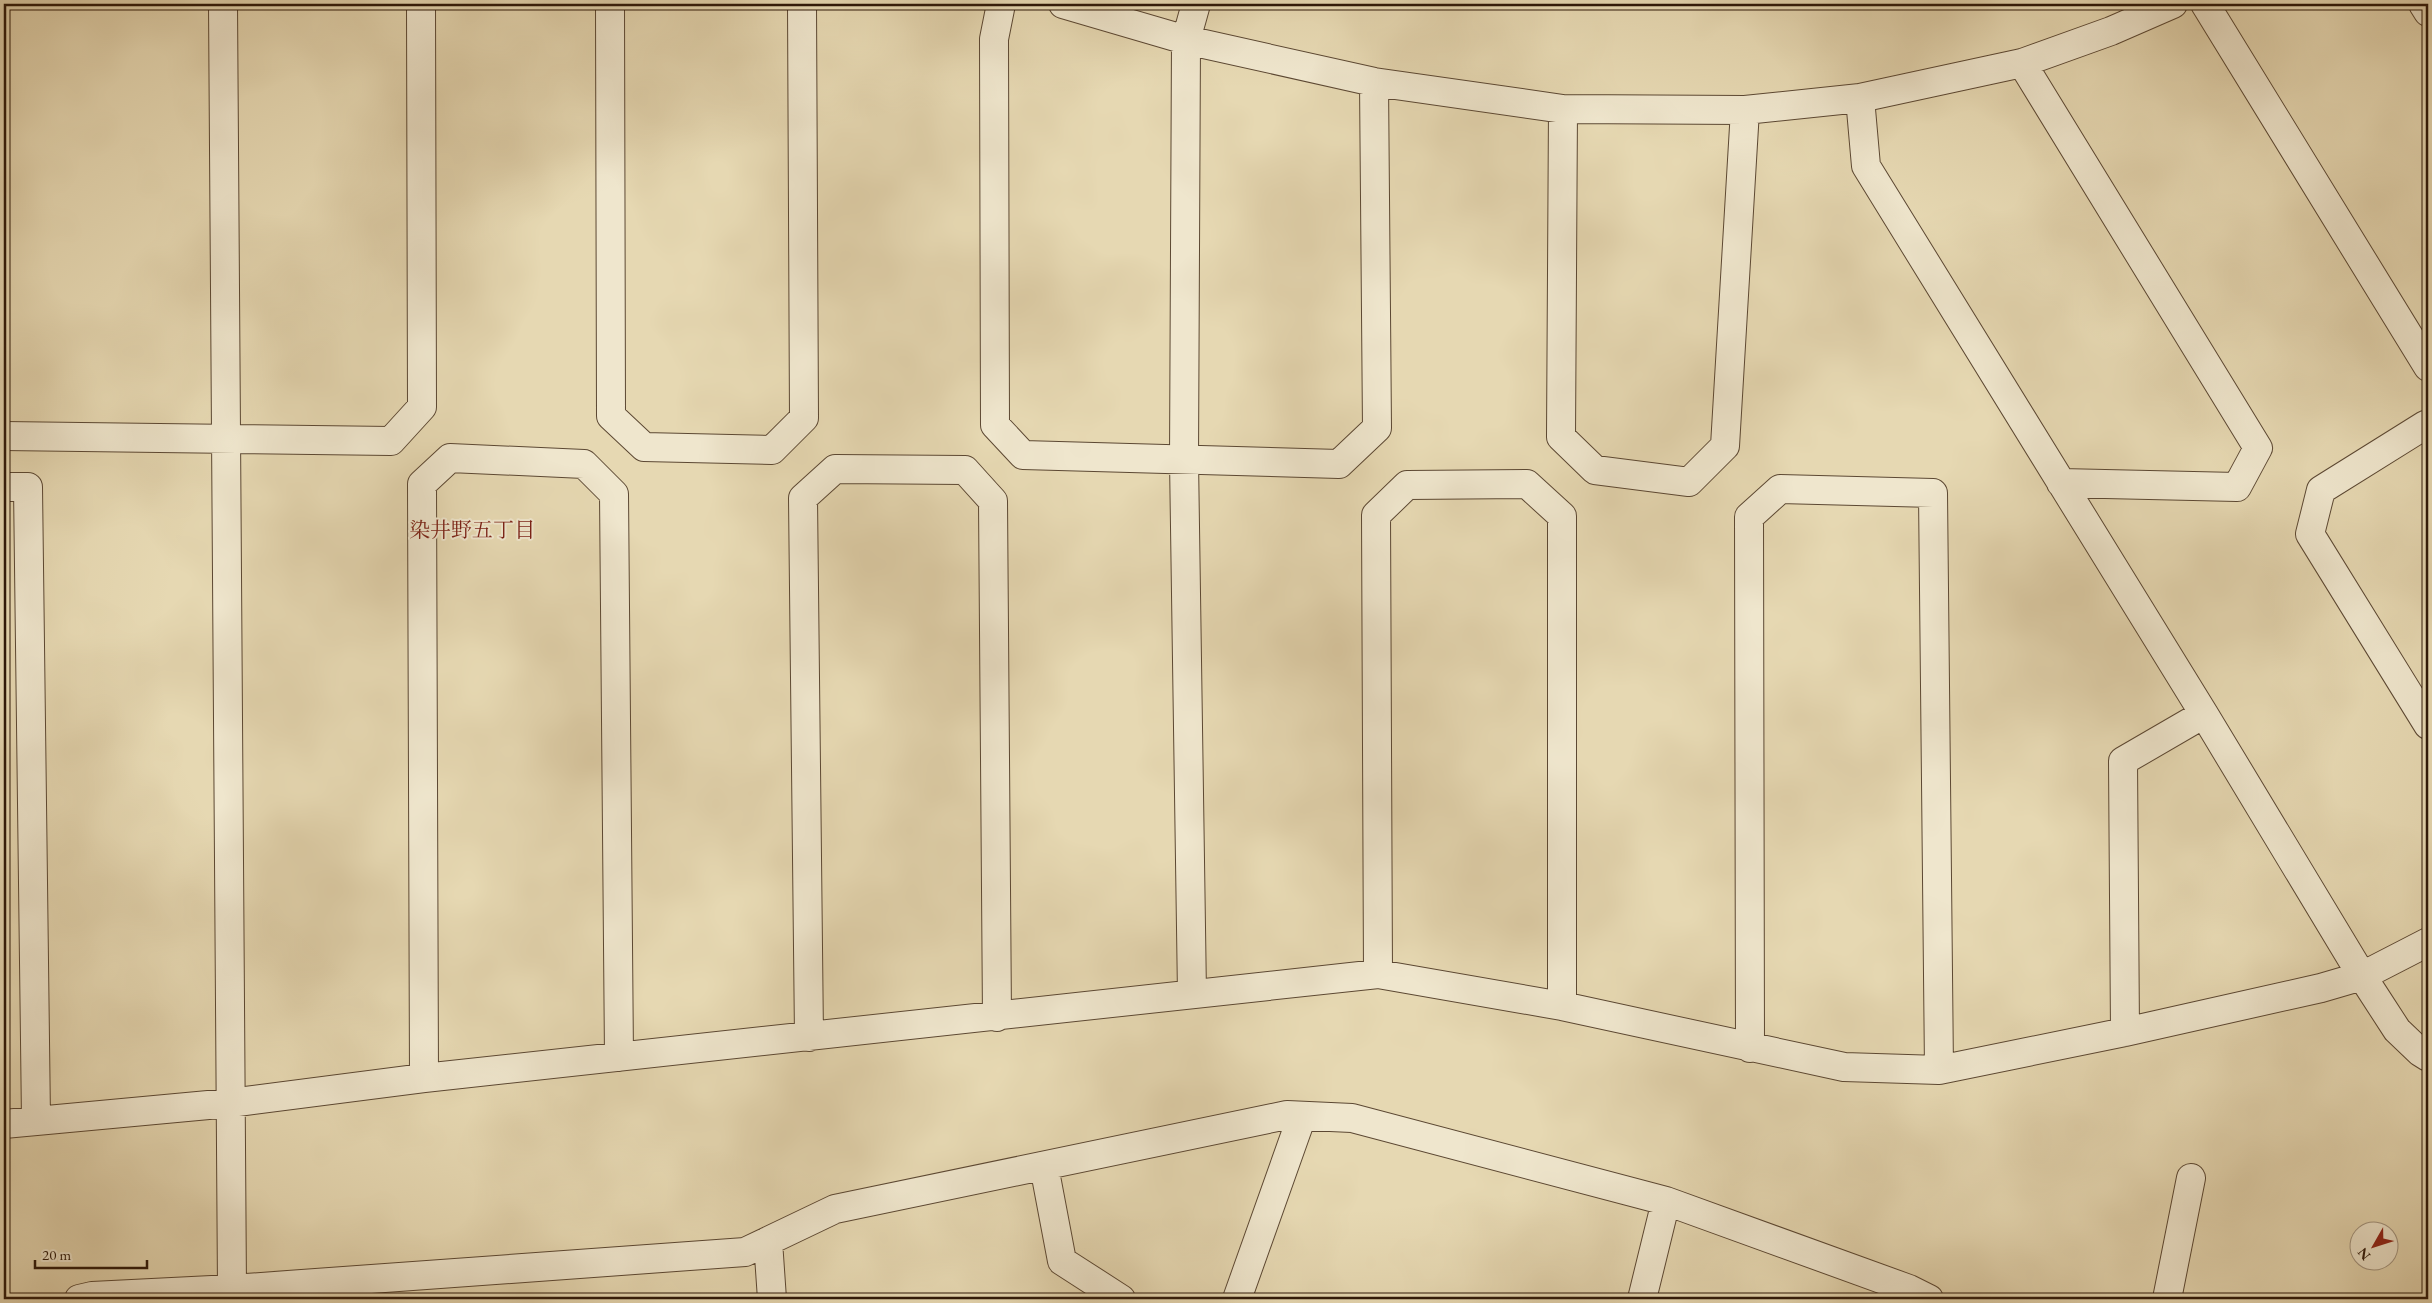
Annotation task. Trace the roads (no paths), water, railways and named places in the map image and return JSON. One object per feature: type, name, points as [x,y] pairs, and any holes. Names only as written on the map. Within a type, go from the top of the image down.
[{"type":"street","points":[[223,4],[232,1289]]},
{"type":"street","points":[[4,436],[391,441],[422,407],[421,4]]},
{"type":"street","points":[[610,4],[611,416],[644,447],[772,450],[804,418],[802,4]]},
{"type":"street","points":[[1001,4],[994,39],[995,425],[1023,455],[1339,464],[1377,428],[1374,82]]},
{"type":"street","points":[[1063,4],[1186,40],[1374,82],[1563,109],[1745,110],[1860,98],[2022,63],[2111,31],[2173,4]]},
{"type":"street","points":[[1192,994],[1184,460],[1186,40],[1196,4]]},
{"type":"street","points":[[2205,4],[2428,367]]},
{"type":"street","points":[[2423,4],[2428,12]]},
{"type":"street","points":[[2022,63],[2258,448],[2237,487],[2061,483]]},
{"type":"street","points":[[1860,98],[1866,166],[2204,714],[2362,976],[2397,1030],[2428,1057]]},
{"type":"street","points":[[1563,109],[1561,437],[1595,470],[1690,482],[1725,446],[1745,110]]},
{"type":"street","points":[[2428,426],[2425,424],[2321,490],[2310,534],[2428,725]]},
{"type":"street","points":[[424,1078],[422,484],[450,458],[584,464],[614,494],[619,1057]]},
{"type":"street","points":[[810,1037],[803,498],[835,469],[965,470],[993,500],[997,1017]]},
{"type":"street","points":[[1378,974],[1376,515],[1406,485],[1527,484],[1562,516],[1562,1006]]},
{"type":"street","points":[[4,486],[28,487],[36,1120]]},
{"type":"street","points":[[1750,1048],[1749,517],[1780,489],[1933,493],[1939,1070]]},
{"type":"street","points":[[2125,1032],[2123,762],[2204,714]]},
{"type":"street","points":[[4,1124],[230,1103],[424,1078],[1378,974],[1562,1006],[1844,1067],[1939,1070],[2125,1032],[2321,988],[2362,976],[2428,942]]},
{"type":"street","points":[[79,1299],[92,1296],[232,1289],[745,1252],[835,1209],[1287,1115],[1352,1118],[1666,1201],[1909,1289],[1929,1299]]},
{"type":"street","points":[[1237,1299],[1302,1116]]},
{"type":"street","points":[[1044,1166],[1062,1261],[1121,1299]]},
{"type":"street","points":[[2167,1299],[2191,1178]]},
{"type":"street","points":[[1642,1299],[1666,1201]]},
{"type":"street","points":[[768,1241],[772,1299]]},
{"type":"district","name":"染井野五丁目","points":[[472,530]]}]
